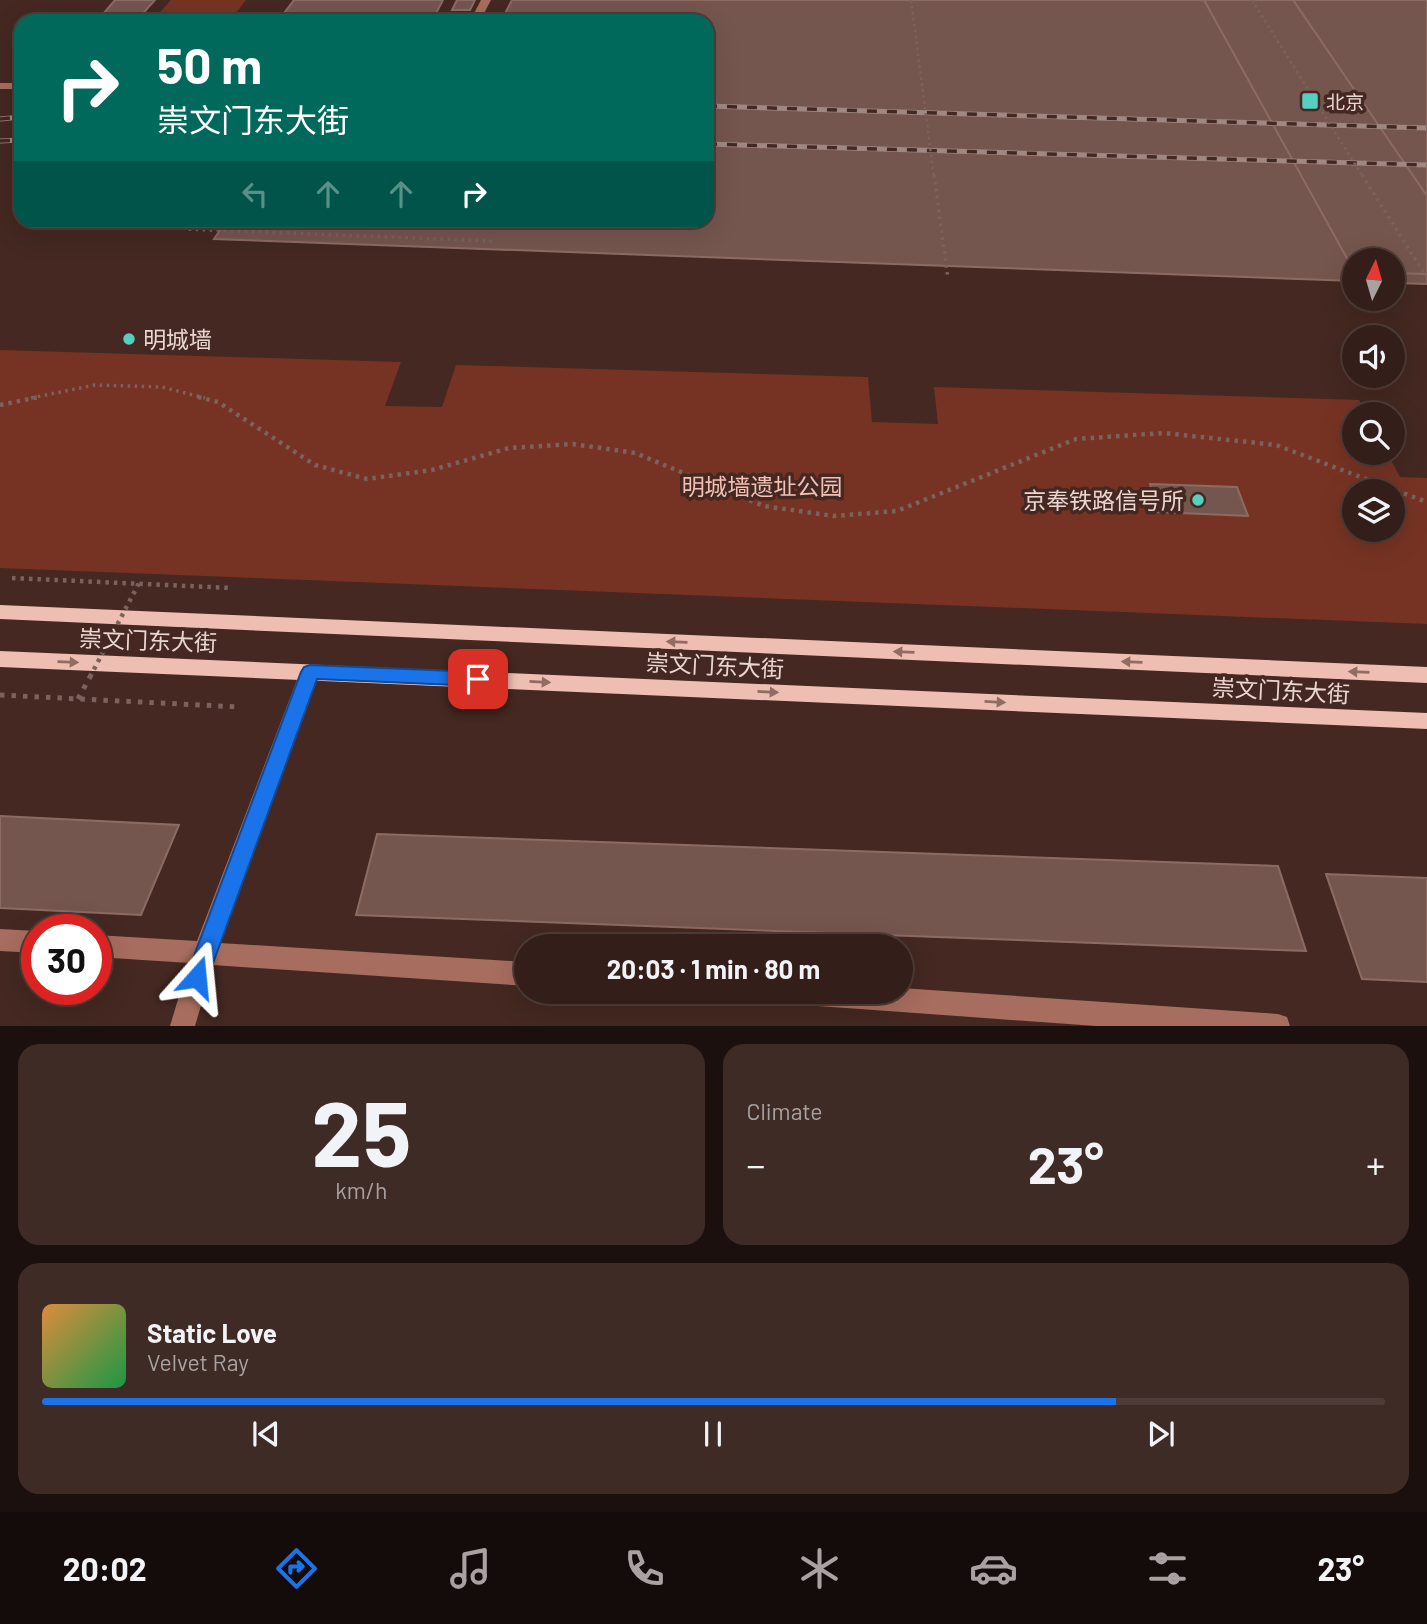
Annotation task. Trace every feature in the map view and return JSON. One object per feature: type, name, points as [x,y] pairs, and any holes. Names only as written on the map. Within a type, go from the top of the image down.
[{"type":"main road","name":"崇文门东大街","points":[[0,612],[1427,674]]},
{"type":"main road","name":"崇文门东大街","points":[[0,659],[1427,721]]},
{"type":"street","points":[[182,1026],[205,952],[310,672]]},
{"type":"street","points":[[0,940],[21,942]]},
{"type":"street","points":[[112,947],[514,973]]},
{"type":"street","points":[[913,1001],[1278,1026]]},
{"type":"path","points":[[911,0],[948,279]]},
{"type":"path","points":[[1252,0],[1427,277]]},
{"type":"path","points":[[186,228],[492,241]]},
{"type":"path","points":[[0,405],[95,385],[162,387],[218,402],[314,465],[367,479],[432,470],[509,448],[573,444],[635,453],[764,506],[834,516],[897,511],[1076,439],[1164,433],[1276,445],[1427,502]]},
{"type":"path","points":[[12,578],[232,588]]},
{"type":"path","points":[[78,699],[139,583]]},
{"type":"path","points":[[0,695],[240,707]]},
{"type":"green space","points":[[171,0],[246,0],[235,14],[158,14]]},
{"type":"green space","name":"明城墙遗址公园","points":[[0,350],[401,362],[385,406],[442,407],[456,365],[868,377],[872,422],[938,424],[934,387],[1359,400],[1360,402],[1342,402],[1342,465],[1394,465],[1400,477],[1427,478],[1427,624],[0,568]]},
{"type":"building","points":[[115,0],[155,0],[142,14],[103,14]]},
{"type":"building","points":[[294,0],[443,0],[436,14],[283,14]]},
{"type":"building","points":[[457,0],[475,0],[470,10],[452,10]]},
{"type":"building","points":[[512,0],[1427,0],[1427,284],[1405,283],[1405,248],[1342,248],[1342,281],[214,239],[222,228],[714,228],[714,14],[505,14]]},
{"type":"building","points":[[1204,0],[1293,0],[1427,196],[1427,274],[1405,273],[1405,248],[1342,249]]},
{"type":"building","name":"京奉铁路信号所","points":[[1150,484],[1237,487],[1248,516],[1157,512]]},
{"type":"building","points":[[0,816],[179,825],[141,915],[0,908]]},
{"type":"building","points":[[377,834],[1278,866],[1306,951],[913,936],[913,934],[356,915]]},
{"type":"building","points":[[1326,874],[1427,878],[1427,982],[1362,979]]},
{"type":"railway","points":[[714,106],[1427,128]]},
{"type":"railway","points":[[0,119],[14,118]]},
{"type":"railway","points":[[0,141],[14,140]]},
{"type":"railway","points":[[714,144],[1427,165]]},
{"type":"place","name":"北京","points":[[1310,101]]},
{"type":"place","name":"明城墙","points":[[129,339]]},
{"type":"place","name":"京奉铁路信号所","points":[[1198,500]]},
{"type":"route","points":[[197,977],[310,672],[478,679]]}]
